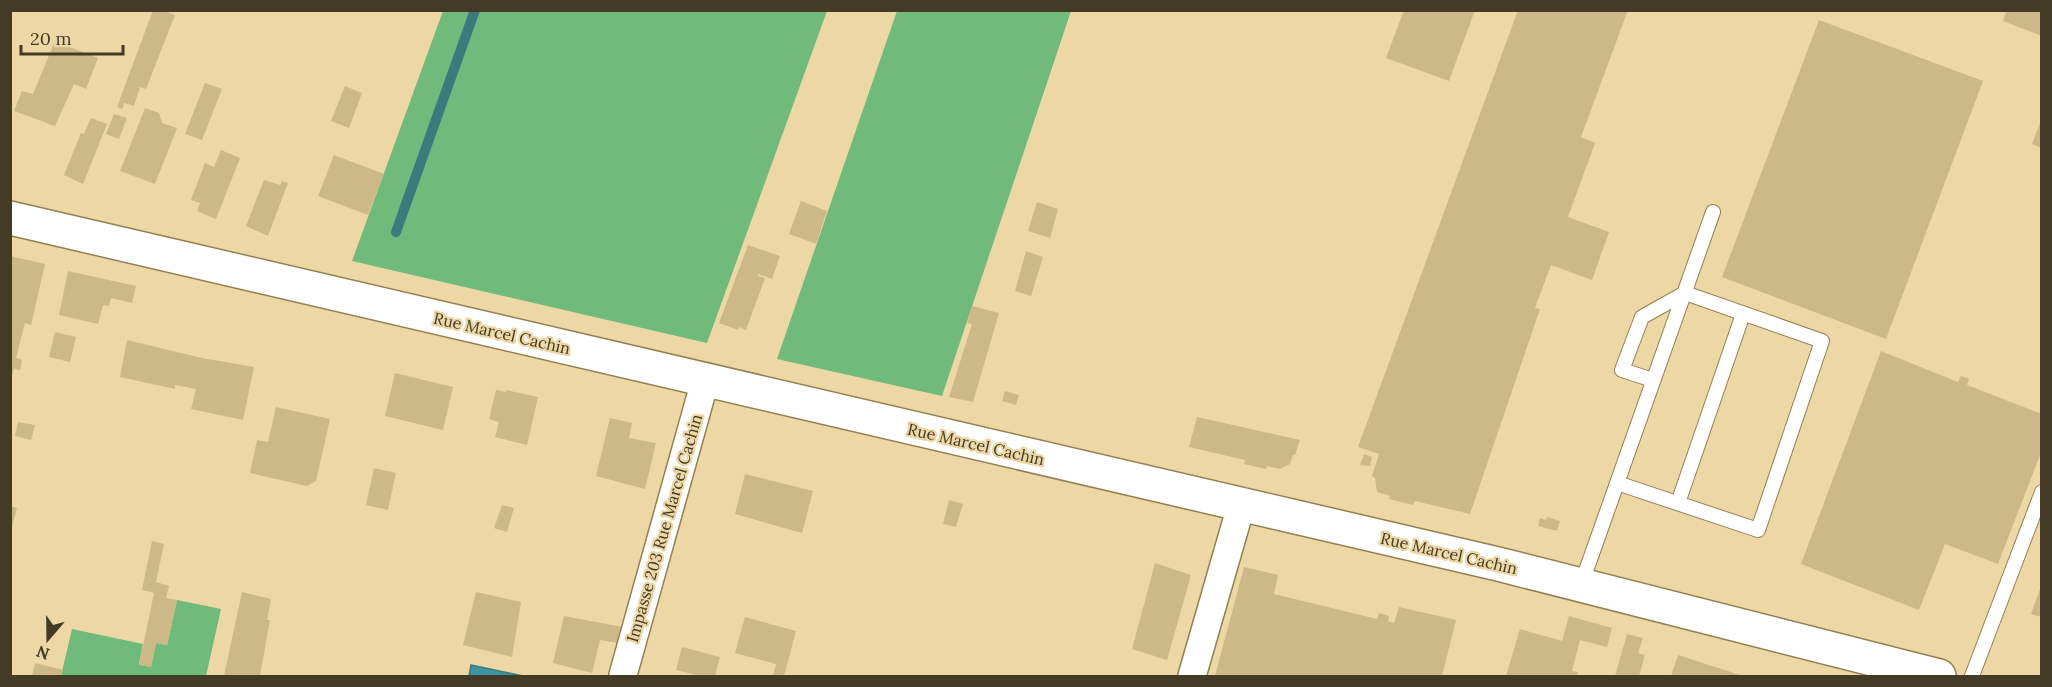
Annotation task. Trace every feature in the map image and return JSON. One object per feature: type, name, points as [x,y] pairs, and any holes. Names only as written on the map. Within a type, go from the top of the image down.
[{"type":"street","name":"Rue Marcel Cachin","points":[[10,218],[1581,585],[1939,676]]},
{"type":"street","name":"Impasse 203 Rue Marcel Cachin","points":[[623,675],[705,381]]},
{"type":"street","points":[[1192,676],[1241,506]]},
{"type":"lane","points":[[1581,585],[1713,212]]},
{"type":"lane","points":[[1617,483],[1758,530],[1822,341],[1685,294],[1642,317],[1622,369],[1653,380]]},
{"type":"lane","points":[[1678,503],[1743,314]]},
{"type":"lane","points":[[1971,676],[2042,492]]},
{"type":"green space","points":[[443,11],[827,11],[707,343],[352,261]]},
{"type":"green space","points":[[897,11],[1071,11],[942,396],[777,359]]},
{"type":"green space","points":[[177,600],[221,609],[206,676],[61,676],[72,629],[143,644],[139,664],[151,667],[156,643],[167,645]]},
{"type":"water","points":[[471,665],[523,676],[469,676]]},
{"type":"building","points":[[153,10],[163,10],[175,15],[146,89],[140,87],[134,106],[124,103],[122,109],[117,107]]},
{"type":"building","points":[[1404,10],[1475,10],[1449,81],[1386,58]]},
{"type":"building","points":[[1518,10],[1628,10],[1581,137],[1595,143],[1568,217],[1609,232],[1592,280],[1551,265],[1535,308],[1540,309],[1470,514],[1415,501],[1413,505],[1389,499],[1390,496],[1377,492],[1375,478],[1372,476],[1379,454],[1358,447]]},
{"type":"building","points":[[2007,10],[2042,10],[2042,36],[2003,21]]},
{"type":"building","points":[[1819,20],[1983,81],[1886,339],[1722,277]]},
{"type":"building","points":[[55,41],[98,58],[86,89],[74,84],[55,126],[14,111],[22,91],[33,94]]},
{"type":"building","points":[[205,83],[222,89],[202,140],[185,134]]},
{"type":"building","points":[[345,86],[362,93],[349,128],[331,121]]},
{"type":"building","points":[[145,108],[159,113],[162,123],[177,128],[155,184],[120,171]]},
{"type":"building","points":[[114,114],[127,118],[119,139],[106,134]]},
{"type":"building","points":[[91,118],[107,124],[83,184],[64,175],[81,133],[84,134]]},
{"type":"building","points":[[2042,120],[2042,148],[2032,144]]},
{"type":"building","points":[[221,150],[240,158],[216,219],[197,211],[200,203],[191,200],[205,163],[214,167]]},
{"type":"building","points":[[334,155],[384,174],[368,215],[318,196]]},
{"type":"building","points":[[264,180],[280,185],[282,181],[288,183],[268,236],[246,226]]},
{"type":"building","points":[[801,201],[827,211],[816,244],[789,234]]},
{"type":"building","points":[[1037,202],[1058,209],[1050,238],[1028,231]]},
{"type":"building","points":[[748,245],[780,256],[772,279],[758,274],[765,278],[746,330],[739,327],[738,330],[719,323]]},
{"type":"building","points":[[1026,251],[1043,257],[1031,296],[1015,291]]},
{"type":"building","points":[[10,256],[45,264],[31,325],[25,323],[16,358],[22,360],[20,370],[14,369],[11,379]]},
{"type":"building","points":[[68,271],[136,286],[132,303],[111,298],[109,306],[103,305],[98,324],[59,315]]},
{"type":"building","points":[[972,306],[999,313],[973,402],[949,397],[972,324],[967,323]]},
{"type":"building","points":[[55,332],[76,337],[70,362],[49,357]]},
{"type":"building","points":[[127,340],[202,358],[254,367],[243,420],[191,409],[196,389],[175,385],[175,389],[120,377]]},
{"type":"building","points":[[1881,351],[1958,382],[1961,376],[1969,379],[1967,385],[2042,414],[2042,450],[1998,564],[1945,544],[1919,610],[1801,564]]},
{"type":"building","points":[[395,373],[453,387],[443,430],[385,416]]},
{"type":"building","points":[[496,390],[538,397],[527,445],[495,437],[499,422],[489,419]]},
{"type":"building","points":[[1005,391],[1019,395],[1016,405],[1002,401]]},
{"type":"building","points":[[276,407],[330,419],[316,481],[307,486],[250,473],[257,440],[268,442]]},
{"type":"building","points":[[1197,417],[1300,440],[1290,464],[1280,469],[1267,466],[1266,469],[1244,464],[1245,460],[1189,447]]},
{"type":"building","points":[[610,418],[632,423],[629,438],[656,443],[645,489],[596,476]]},
{"type":"building","points":[[18,422],[35,425],[31,440],[15,436]]},
{"type":"building","points":[[1364,454],[1372,457],[1370,466],[1360,465]]},
{"type":"building","points":[[374,468],[396,473],[388,510],[366,505]]},
{"type":"building","points":[[745,474],[813,491],[802,533],[735,514]]},
{"type":"building","points":[[949,500],[963,504],[956,527],[943,524]]},
{"type":"building","points":[[502,505],[514,508],[507,532],[494,528]]},
{"type":"building","points":[[10,506],[17,508],[11,531],[10,531]]},
{"type":"building","points":[[1547,517],[1560,521],[1557,531],[1538,526],[1540,518],[1546,520]]},
{"type":"building","points":[[152,541],[164,544],[156,582],[169,586],[166,598],[177,600],[167,645],[156,643],[151,667],[139,665],[154,593],[142,590]]},
{"type":"building","points":[[1155,563],[1191,575],[1167,660],[1132,649]]},
{"type":"building","points":[[1244,567],[1278,575],[1274,594],[1377,619],[1379,613],[1389,616],[1388,621],[1394,623],[1399,607],[1456,620],[1442,676],[1215,676]]},
{"type":"building","points":[[2042,586],[2042,617],[2031,614]]},
{"type":"building","points":[[242,592],[271,599],[267,620],[270,620],[260,676],[224,676]]},
{"type":"building","points":[[476,592],[521,602],[512,657],[463,645]]},
{"type":"building","points":[[564,616],[628,628],[624,644],[600,640],[592,673],[553,663]]},
{"type":"building","points":[[1569,616],[1612,628],[1607,647],[1580,640],[1572,671],[1578,672],[1576,676],[1506,676],[1520,629],[1562,641]]},
{"type":"building","points":[[745,617],[796,631],[784,676],[773,676],[776,664],[735,653]]},
{"type":"building","points":[[1627,634],[1643,638],[1638,653],[1645,655],[1639,676],[1615,676]]},
{"type":"building","points":[[682,647],[720,657],[715,676],[701,676],[676,670]]},
{"type":"building","points":[[1678,655],[1743,676],[1671,676]]},
{"type":"building","points":[[35,663],[63,670],[61,676],[32,676]]},
{"type":"waterway","points":[[396,232],[475,10]]}]
